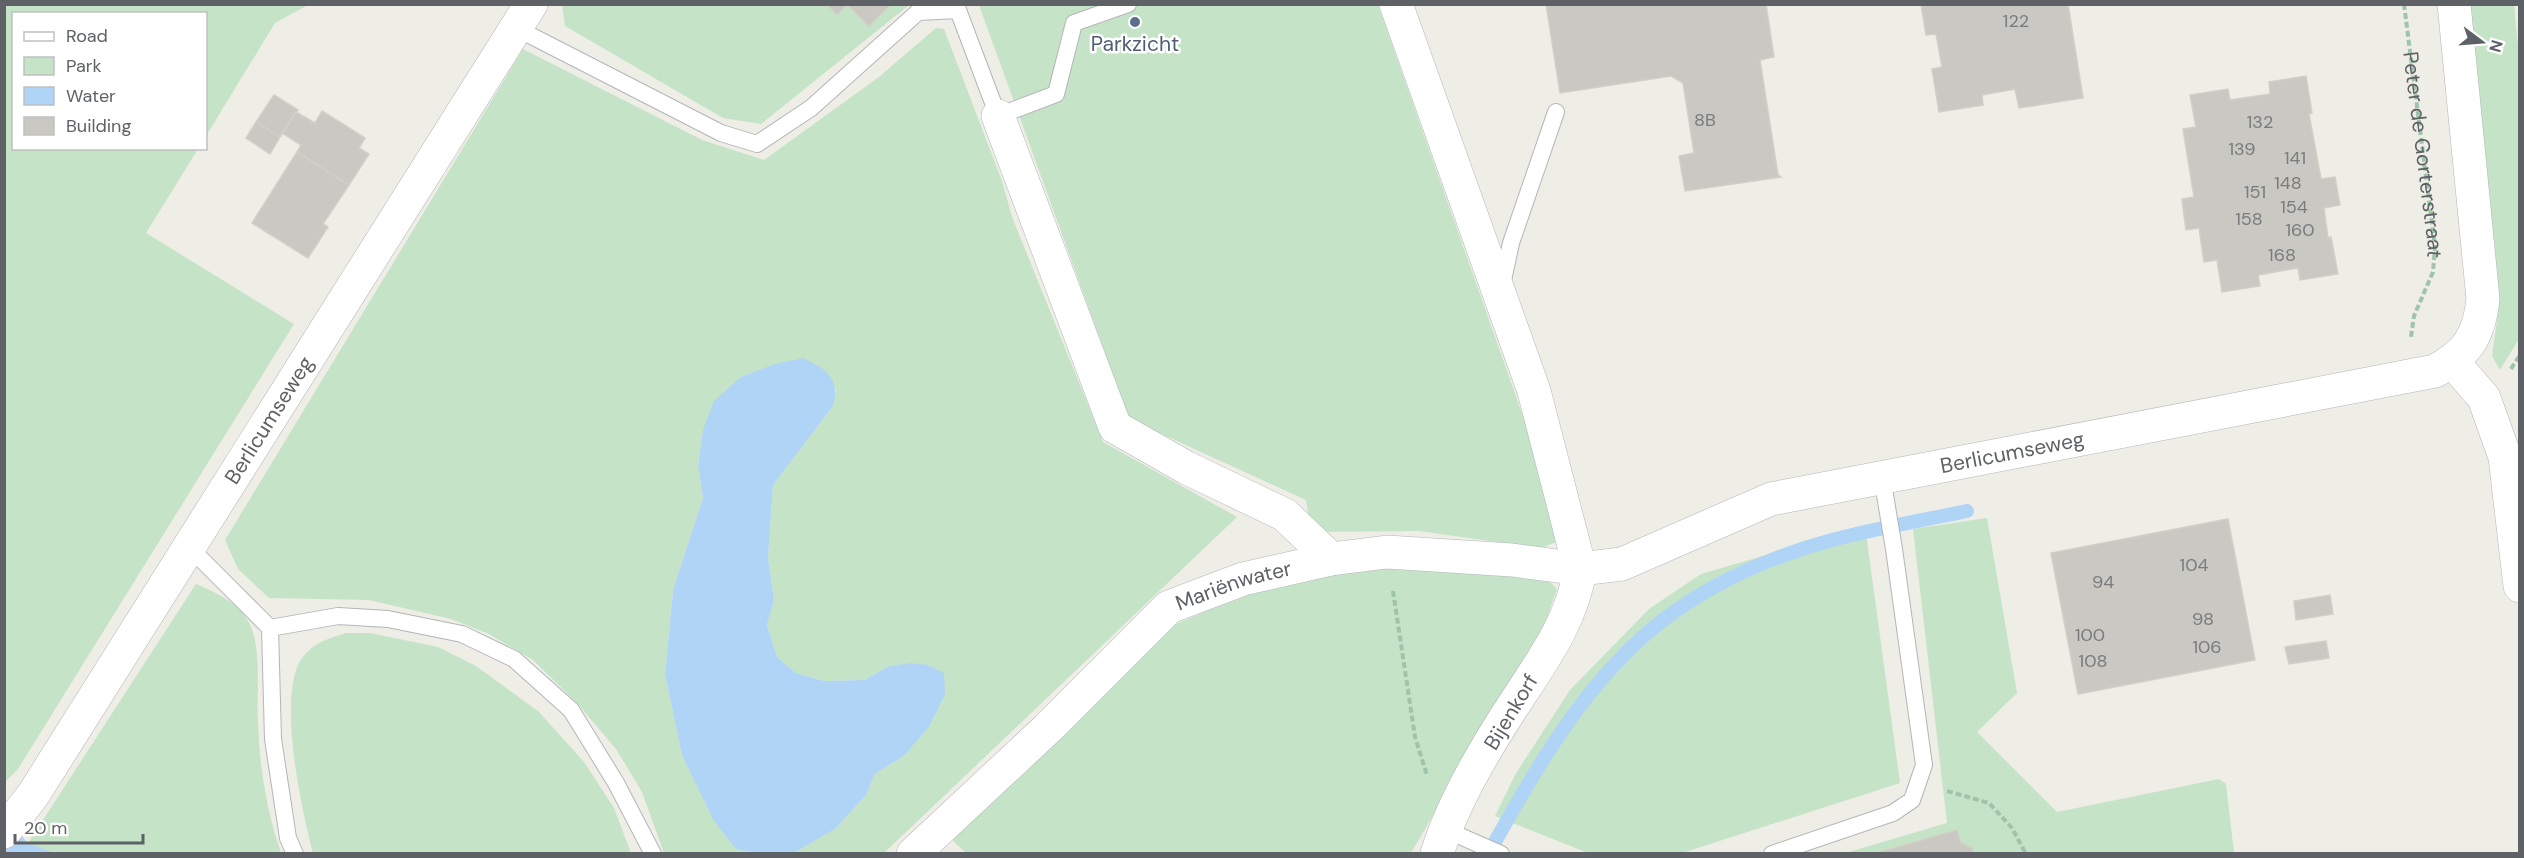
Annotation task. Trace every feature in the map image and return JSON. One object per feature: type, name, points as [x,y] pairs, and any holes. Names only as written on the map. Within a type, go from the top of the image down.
[{"type":"street","points":[[1396,4],[1534,392],[1580,569]]},
{"type":"street","points":[[2454,4],[2483,299],[2480,325],[2467,346],[2452,361],[2484,398],[2505,457],[2520,586]]},
{"type":"street","name":"Berlicumseweg","points":[[4,832],[33,795],[523,16]]},
{"type":"street","points":[[998,116],[1115,427],[1187,468],[1285,515],[1331,558]]},
{"type":"street","name":"Berlicumseweg","points":[[1580,569],[1622,564],[1771,499],[1884,488],[2435,371],[2452,361]]},
{"type":"street","name":"Mariënwater","points":[[913,854],[1048,728],[1169,607],[1243,579],[1331,558],[1387,552],[1512,560],[1580,569]]},
{"type":"street","name":"Bijenkorf","points":[[1450,841],[1501,724],[1554,644],[1578,584],[1580,569]]},
{"type":"lane","points":[[523,16],[721,133],[757,144],[811,108],[918,12],[958,9],[998,116],[1056,94],[1074,23],[1128,4]]},
{"type":"lane","points":[[1499,295],[1511,243],[1556,112]]},
{"type":"lane","points":[[1772,854],[1893,813],[1912,800],[1924,765],[1884,488]]},
{"type":"lane","points":[[189,546],[270,628],[273,739],[288,838],[295,854]]},
{"type":"lane","points":[[270,628],[338,616],[388,619],[462,634],[514,659],[571,710],[616,783],[653,854]]},
{"type":"lane","points":[[1450,841],[1501,854]]},
{"type":"path","name":"Peter de Gorterstraat","points":[[2404,4],[2435,247],[2433,272],[2414,316],[2410,340],[2417,373]]},
{"type":"path","points":[[1387,552],[1414,737],[1450,841]]},
{"type":"path","points":[[1918,783],[1989,803],[2012,828],[2026,854]]},
{"type":"green space","points":[[5,4],[308,5],[275,23],[207,134],[207,12],[12,12],[12,150],[197,150],[146,233],[294,324],[18,769],[5,782]]},
{"type":"green space","points":[[562,5],[909,5],[761,124],[723,118],[565,26]]},
{"type":"green space","points":[[979,5],[1378,5],[1530,436],[1559,541],[1541,548],[1419,531],[1311,532],[1306,500],[1129,419]]},
{"type":"green space","points":[[2466,5],[2514,5],[2519,56],[2519,339],[2500,370],[2492,356],[2499,306]]},
{"type":"green space","points":[[936,28],[944,29],[1002,181],[1012,217],[1103,442],[1237,517],[883,854],[794,853],[835,829],[866,795],[875,774],[905,755],[929,727],[945,695],[887,667],[865,680],[824,681],[796,673],[777,657],[767,625],[774,600],[768,558],[773,485],[833,406],[836,389],[803,358],[741,377],[703,430],[698,466],[703,498],[673,590],[665,673],[682,755],[736,849],[759,853],[664,853],[642,792],[616,749],[577,703],[533,660],[489,634],[451,619],[369,600],[269,598],[238,569],[225,540],[523,49],[702,140],[764,160],[879,77]]},
{"type":"green space","points":[[1987,518],[2017,693],[1977,732],[2057,812],[2219,779],[2226,784],[2234,853],[1842,854],[1947,823],[1913,529]]},
{"type":"green space","points":[[1865,526],[1900,783],[1682,853],[1588,853],[1495,816],[1515,775],[1570,690],[1649,609],[1701,574]]},
{"type":"green space","points":[[1439,565],[1549,581],[1557,589],[1539,640],[1502,697],[1411,853],[967,854],[947,835],[1174,625],[1265,586],[1362,569]]},
{"type":"green space","points":[[196,584],[218,594],[238,608],[253,632],[258,672],[258,726],[262,775],[281,853],[54,854],[28,843]]},
{"type":"green space","points":[[346,633],[370,633],[438,647],[476,666],[539,712],[584,762],[614,808],[631,853],[313,853],[298,783],[291,725],[291,698],[295,675],[302,658],[316,645]]},
{"type":"water","points":[[803,358],[819,366],[830,376],[835,388],[835,396],[833,406],[773,485],[768,558],[774,600],[767,625],[777,657],[796,673],[824,681],[865,680],[887,667],[910,663],[927,665],[944,673],[945,695],[929,727],[905,755],[875,774],[866,795],[835,829],[794,853],[759,853],[736,849],[714,821],[682,755],[665,674],[673,590],[703,498],[698,466],[703,430],[714,401],[741,377],[775,364]]},
{"type":"water","points":[[4,817],[28,843],[54,853],[5,853]]},
{"type":"building","points":[[827,4],[847,4],[837,15]]},
{"type":"building","points":[[847,4],[891,4],[869,26]]},
{"type":"building","points":[[1546,4],[1766,4],[1774,57],[1760,60],[1778,175],[1781,177],[1685,191],[1679,156],[1694,153],[1683,83],[1671,76],[1560,93]]},
{"type":"building","points":[[1921,4],[2068,4],[2083,98],[2019,108],[2015,89],[1982,95],[1983,105],[1939,112],[1932,69],[1942,67],[1936,34],[1926,35]]},
{"type":"building","points":[[2306,76],[2312,113],[2309,114],[2321,179],[2335,177],[2340,205],[2324,208],[2328,238],[2331,237],[2338,274],[2300,280],[2298,268],[2258,275],[2260,286],[2222,292],[2217,260],[2204,262],[2199,228],[2186,230],[2182,199],[2194,197],[2183,129],[2196,127],[2190,95],[2228,89],[2230,100],[2270,94],[2269,82]]},
{"type":"building","points":[[274,95],[298,110],[280,137],[256,122]]},
{"type":"building","points":[[322,111],[365,138],[359,148],[369,154],[349,185],[297,152],[301,145],[282,133],[296,112],[315,123]]},
{"type":"building","points":[[256,122],[280,137],[270,154],[246,138]]},
{"type":"building","points":[[297,152],[349,185],[323,224],[328,227],[308,258],[252,223]]},
{"type":"building","points":[[2228,519],[2255,660],[2078,694],[2051,553]]},
{"type":"building","points":[[2330,595],[2333,614],[2296,620],[2294,601]]},
{"type":"building","points":[[2326,641],[2329,658],[2289,664],[2285,647]]},
{"type":"building","points":[[1957,830],[1961,843],[1972,848],[1974,854],[1874,854]]},
{"type":"waterway","points":[[1491,854],[1496,840],[1553,744],[1585,699],[1622,657],[1666,618],[1716,586],[1769,561],[1797,551],[1860,533],[1967,511]]},
{"type":"place","name":"Parkzicht","points":[[1135,22]]}]
